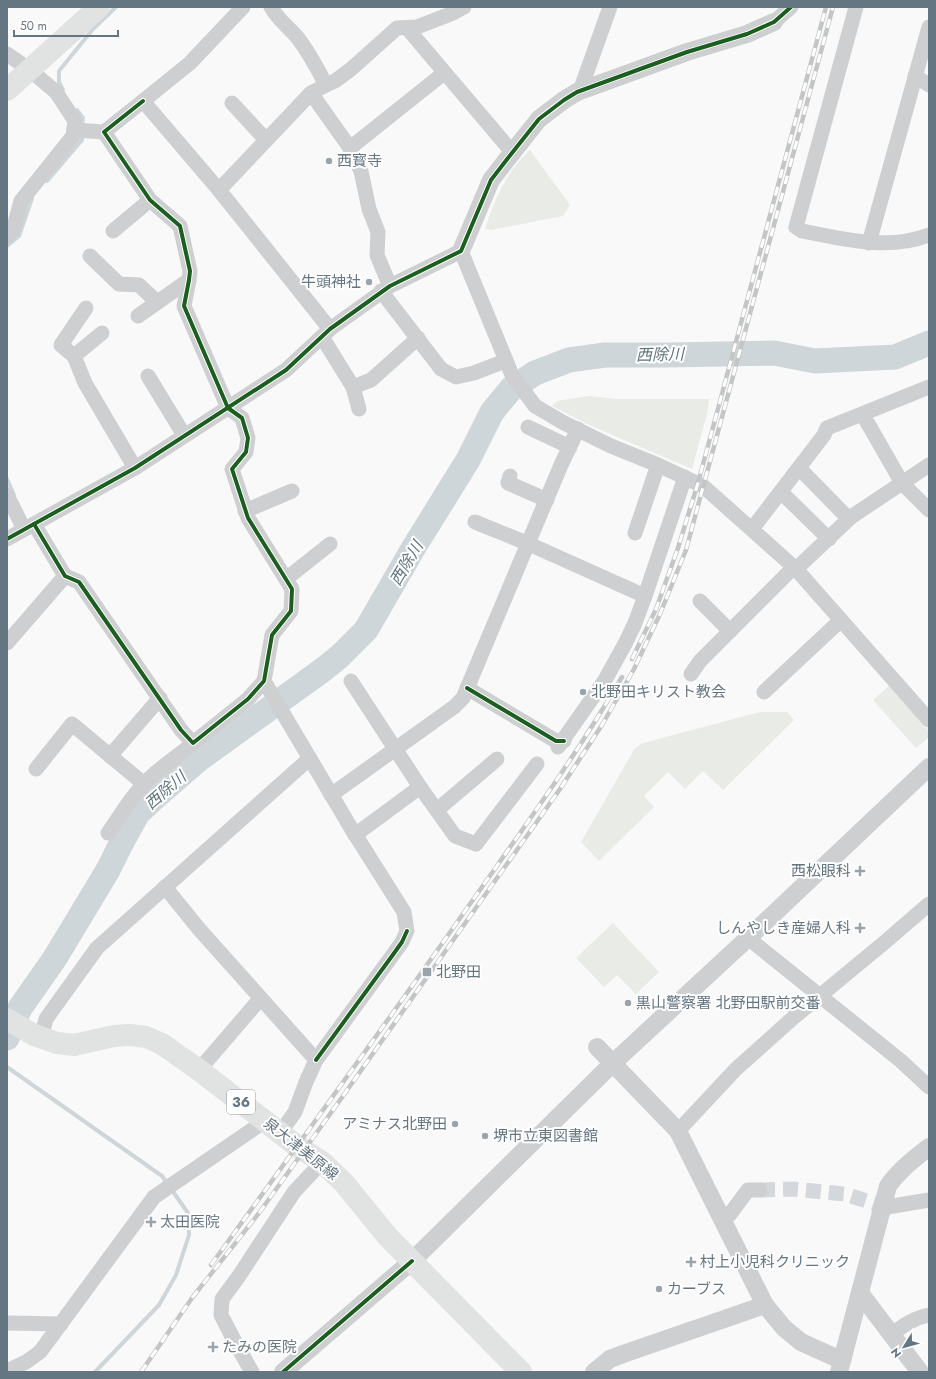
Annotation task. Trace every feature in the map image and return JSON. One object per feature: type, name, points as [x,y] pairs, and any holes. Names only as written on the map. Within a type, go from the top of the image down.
[{"type":"main road","points":[[7,90],[99,7]]},
{"type":"main road","name":"泉大津美原線","points":[[7,1019],[35,1035],[57,1043],[74,1045],[114,1036],[130,1035],[146,1037],[162,1044],[297,1146],[322,1162],[344,1183],[388,1237],[520,1372]]},
{"type":"street","points":[[74,130],[104,132],[190,63],[243,7]]},
{"type":"street","points":[[271,7],[297,36],[311,56],[326,85]]},
{"type":"street","points":[[220,190],[311,93],[335,81],[350,70],[397,28],[417,27],[454,13],[464,7]]},
{"type":"street","points":[[580,91],[610,7]]},
{"type":"street","points":[[7,539],[135,468],[286,370],[326,333],[386,288],[461,251],[491,180],[539,119],[564,100],[580,91],[687,52],[747,34],[774,22],[791,7]]},
{"type":"street","points":[[856,7],[796,227],[802,231],[869,243],[889,244],[929,236]]},
{"type":"street","points":[[869,243],[929,27]]},
{"type":"street","points":[[407,28],[512,152]]},
{"type":"street","points":[[7,54],[30,70],[56,92],[75,121],[73,136],[21,201],[13,230],[7,236]]},
{"type":"street","points":[[350,148],[444,73]]},
{"type":"street","points":[[915,76],[929,85]]},
{"type":"street","points":[[311,93],[350,148],[361,171],[369,208],[378,232],[377,255],[386,288],[418,338],[441,369],[456,377],[474,373],[505,361]]},
{"type":"street","points":[[143,101],[220,190],[326,333],[353,387],[359,409]]},
{"type":"street","points":[[232,104],[266,140]]},
{"type":"street","points":[[7,1371],[26,1362],[40,1352],[154,1197],[295,1112],[316,1060],[402,942],[407,931],[404,912],[309,759],[265,684],[272,635],[291,611],[292,589],[248,518],[232,469],[246,452],[248,438],[242,418],[228,408],[184,306],[190,272],[180,226],[150,200],[104,132]]},
{"type":"street","points":[[113,231],[150,200]]},
{"type":"street","points":[[461,251],[505,361],[512,375],[535,406],[578,430],[611,446],[704,486],[795,568],[929,720]]},
{"type":"street","points":[[90,256],[119,284],[139,285],[157,302]]},
{"type":"street","points":[[138,316],[189,280]]},
{"type":"street","points":[[86,308],[61,345],[74,356],[85,383],[135,468]]},
{"type":"street","points":[[74,356],[102,333]]},
{"type":"street","points":[[353,387],[371,380],[418,338]]},
{"type":"street","points":[[148,376],[184,435]]},
{"type":"street","points":[[752,529],[824,435],[827,428],[929,387]]},
{"type":"street","points":[[863,414],[902,483],[929,510]]},
{"type":"street","points":[[528,427],[570,447]]},
{"type":"street","points":[[331,795],[454,707],[463,698],[578,430]]},
{"type":"street","points":[[635,533],[658,465]]},
{"type":"street","points":[[691,674],[700,661],[730,631],[795,568],[829,539],[849,519],[929,465]]},
{"type":"street","points":[[799,468],[849,519]]},
{"type":"street","points":[[510,476],[508,483],[547,500]]},
{"type":"street","points":[[467,688],[561,744],[605,680],[632,630],[685,477]]},
{"type":"street","points":[[245,511],[292,491]]},
{"type":"street","points":[[781,492],[829,539]]},
{"type":"street","points":[[7,495],[65,576],[79,582],[160,698],[181,730],[189,746]]},
{"type":"street","points":[[475,522],[529,544],[645,596]]},
{"type":"street","points":[[286,579],[330,544]]},
{"type":"street","points":[[7,643],[65,576]]},
{"type":"street","points":[[700,601],[730,631]]},
{"type":"street","points":[[764,692],[841,620]]},
{"type":"street","points":[[351,681],[420,787],[455,836],[476,844],[537,764]]},
{"type":"street","points":[[108,833],[133,796],[152,776],[265,684]]},
{"type":"street","points":[[110,756],[160,698]]},
{"type":"street","points":[[36,769],[72,724],[144,784]]},
{"type":"street","points":[[35,1035],[97,948],[309,759]]},
{"type":"street","points":[[436,810],[497,759]]},
{"type":"street","points":[[283,1372],[412,1261],[613,1063],[929,767]]},
{"type":"street","points":[[355,834],[420,787]]},
{"type":"street","points":[[165,887],[199,929],[316,1060]]},
{"type":"street","points":[[678,1131],[736,1069],[793,1018],[929,904]]},
{"type":"street","points":[[748,938],[901,1061],[929,1087]]},
{"type":"street","points":[[198,1070],[260,998]]},
{"type":"street","points":[[598,1047],[678,1131],[765,1305],[784,1328],[801,1342],[834,1357],[840,1365]]},
{"type":"street","points":[[840,1365],[888,1186],[903,1168],[929,1147]]},
{"type":"street","points":[[252,1372],[221,1315],[222,1299],[239,1276],[294,1192],[322,1162]]},
{"type":"street","points":[[723,1221],[748,1190],[760,1190]]},
{"type":"street","points":[[882,1206],[887,1207],[929,1200]]},
{"type":"street","points":[[860,1293],[920,1372]]},
{"type":"street","points":[[594,1372],[610,1359],[765,1305]]},
{"type":"street","points":[[892,1334],[908,1322],[929,1315]]},
{"type":"street","points":[[7,1323],[61,1324]]},
{"type":"shaded area","points":[[530,150],[570,205],[563,216],[491,230],[485,229],[502,186],[522,158]]},
{"type":"shaded area","points":[[589,396],[617,399],[709,399],[708,410],[692,469],[589,425],[552,406],[557,401]]},
{"type":"shaded area","points":[[889,686],[929,731],[929,737],[916,748],[873,700]]},
{"type":"shaded area","points":[[760,712],[787,712],[794,720],[723,790],[703,771],[685,789],[668,772],[644,796],[654,807],[599,861],[581,842],[635,748],[643,743]]},
{"type":"shaded area","points":[[613,923],[659,972],[636,994],[617,975],[604,987],[576,958]]},
{"type":"waterway","points":[[63,90],[59,82],[59,71],[93,29],[116,7]]},
{"type":"waterway","points":[[77,110],[83,118],[82,127]]},
{"type":"waterway","points":[[47,181],[82,140],[82,134]]},
{"type":"waterway","points":[[7,246],[19,236],[32,198]]},
{"type":"waterway","name":"西除川","points":[[7,1038],[20,1008],[55,958],[108,870],[138,813],[198,760],[324,669],[340,656],[366,630],[414,547],[468,460],[492,412],[511,389],[535,373],[569,360],[605,355],[774,353],[815,361],[895,357],[929,343]]},
{"type":"waterway","points":[[7,479],[14,495]]},
{"type":"waterway","points":[[191,750],[198,760]]},
{"type":"waterway","points":[[7,1067],[162,1176],[188,1213],[189,1235],[176,1275],[159,1305],[95,1372]]},
{"type":"tunnel","points":[[760,1190],[793,1189],[845,1194],[882,1206]]},
{"type":"railway","points":[[632,659],[656,609],[678,548],[698,483],[826,7]]},
{"type":"railway","points":[[141,1372],[192,1298],[259,1213],[560,789],[602,725],[634,669],[660,614],[686,550],[833,7]]},
{"type":"railway","points":[[211,1265],[374,1040],[529,820],[586,735],[622,677]]},
{"type":"cycle path","points":[[34,524],[135,468],[286,370],[330,329],[390,286],[461,251],[491,180],[539,119],[564,100],[577,92],[687,52],[747,34],[774,22],[791,7]]},
{"type":"cycle path","points":[[7,539],[34,524],[65,576],[79,582],[181,730],[193,743],[248,699],[264,681],[272,635],[291,611],[292,589],[248,518],[232,469],[246,452],[248,438],[242,418],[228,408],[184,306],[190,271],[180,226],[150,200],[104,132],[143,101]]},
{"type":"cycle path","points":[[467,688],[556,741],[564,741]]},
{"type":"cycle path","points":[[316,1060],[402,942],[407,931]]},
{"type":"cycle path","points":[[283,1372],[412,1261]]},
{"type":"place","name":"西寳寺","points":[[329,161]]},
{"type":"place","name":"牛頭神社","points":[[369,282]]},
{"type":"place","name":"北野田キリスト教会","points":[[583,692]]},
{"type":"place","name":"西松眼科","points":[[860,871]]},
{"type":"place","name":"しんやしき産婦人科","points":[[860,928]]},
{"type":"place","name":"北野田","points":[[427,972]]},
{"type":"place","name":"黒山警察署 北野田駅前交番","points":[[628,1003]]},
{"type":"place","name":"アミナス北野田","points":[[455,1124]]},
{"type":"place","name":"堺市立東図書館","points":[[485,1136]]},
{"type":"place","name":"太田医院","points":[[151,1222]]},
{"type":"place","name":"村上小児科クリニック","points":[[691,1262]]},
{"type":"place","name":"カーブス","points":[[659,1289]]},
{"type":"place","name":"たみの医院","points":[[213,1347]]}]
